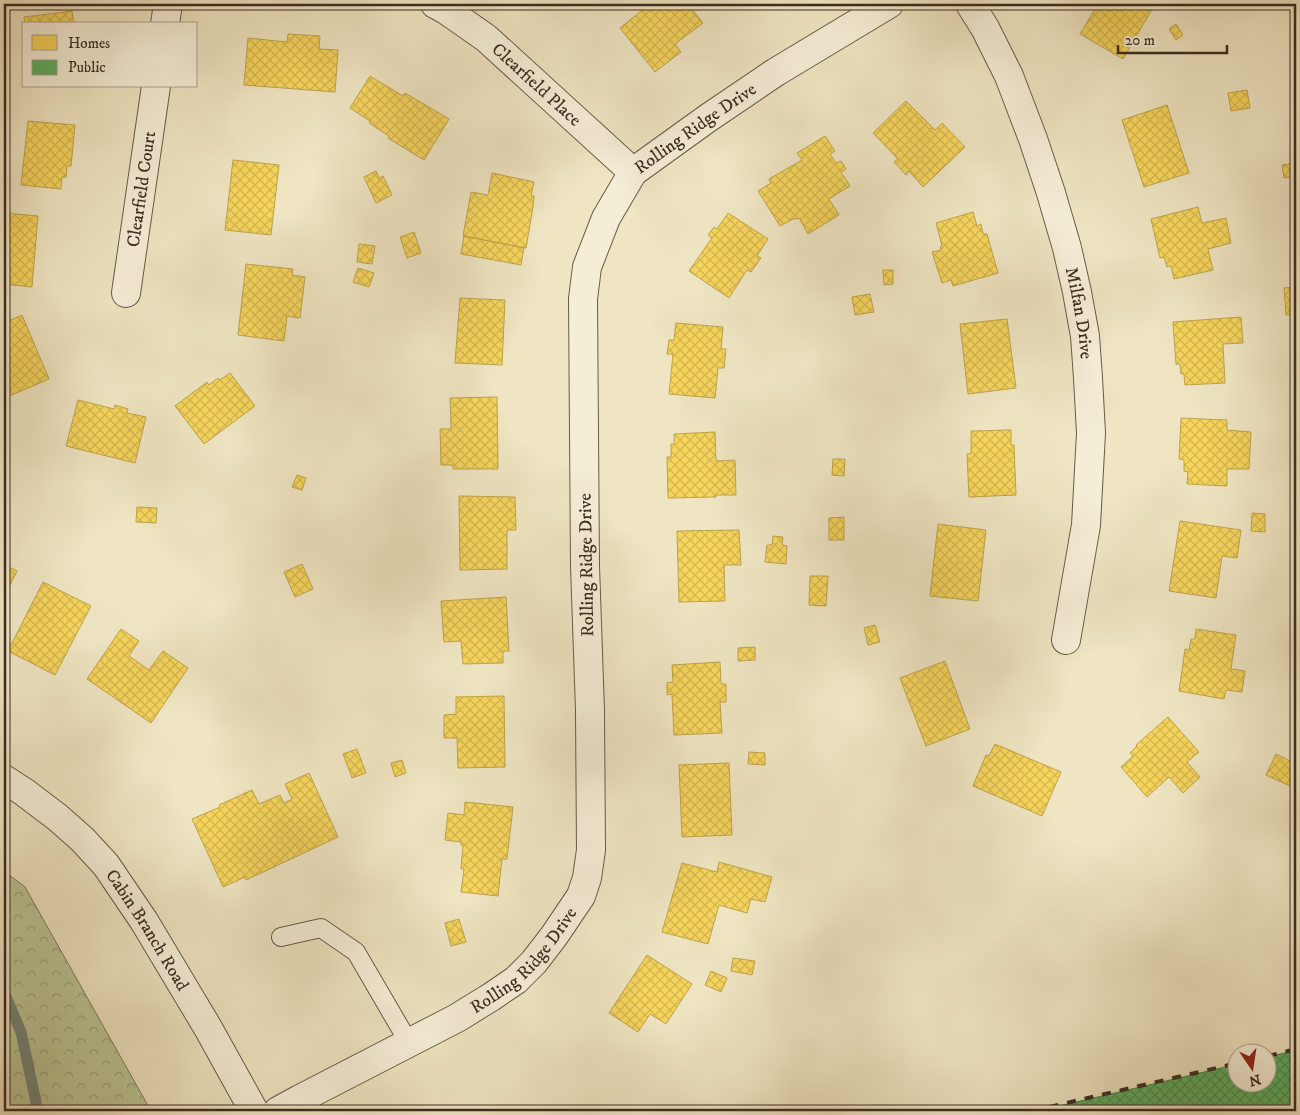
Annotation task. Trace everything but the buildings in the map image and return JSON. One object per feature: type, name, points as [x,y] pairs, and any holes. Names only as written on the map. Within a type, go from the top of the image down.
[{"type":"street","points":[[165,22],[168,4]]},
{"type":"street","name":"Clearfield Place","points":[[435,4],[486,38],[633,172]]},
{"type":"street","name":"Rolling Ridge Drive","points":[[278,1111],[457,1018],[516,980],[534,962],[581,896],[587,878],[590,850],[590,711],[585,566],[583,299],[587,268],[606,218],[633,172],[776,72],[889,4]]},
{"type":"street","name":"Milfan Drive","points":[[970,4],[985,28],[1009,76],[1052,193],[1067,248],[1085,336],[1091,433],[1086,525],[1066,640]]},
{"type":"street","name":"Clearfield Court","points":[[126,293],[156,88]]},
{"type":"street","name":"Cabin Branch Road","points":[[4,779],[57,817],[82,839],[106,865],[144,921],[208,1028],[254,1111]]},
{"type":"lane","points":[[280,937],[321,928],[356,952],[408,1043]]},
{"type":"green space","points":[[4,871],[25,887],[151,1111],[4,1111]]},
{"type":"waterway","points":[[4,992],[21,1032],[36,1102],[36,1111]]},
{"type":"railway","points":[[1278,1054],[1296,1049]]},
{"type":"railway","points":[[1032,1111],[1228,1065]]}]
